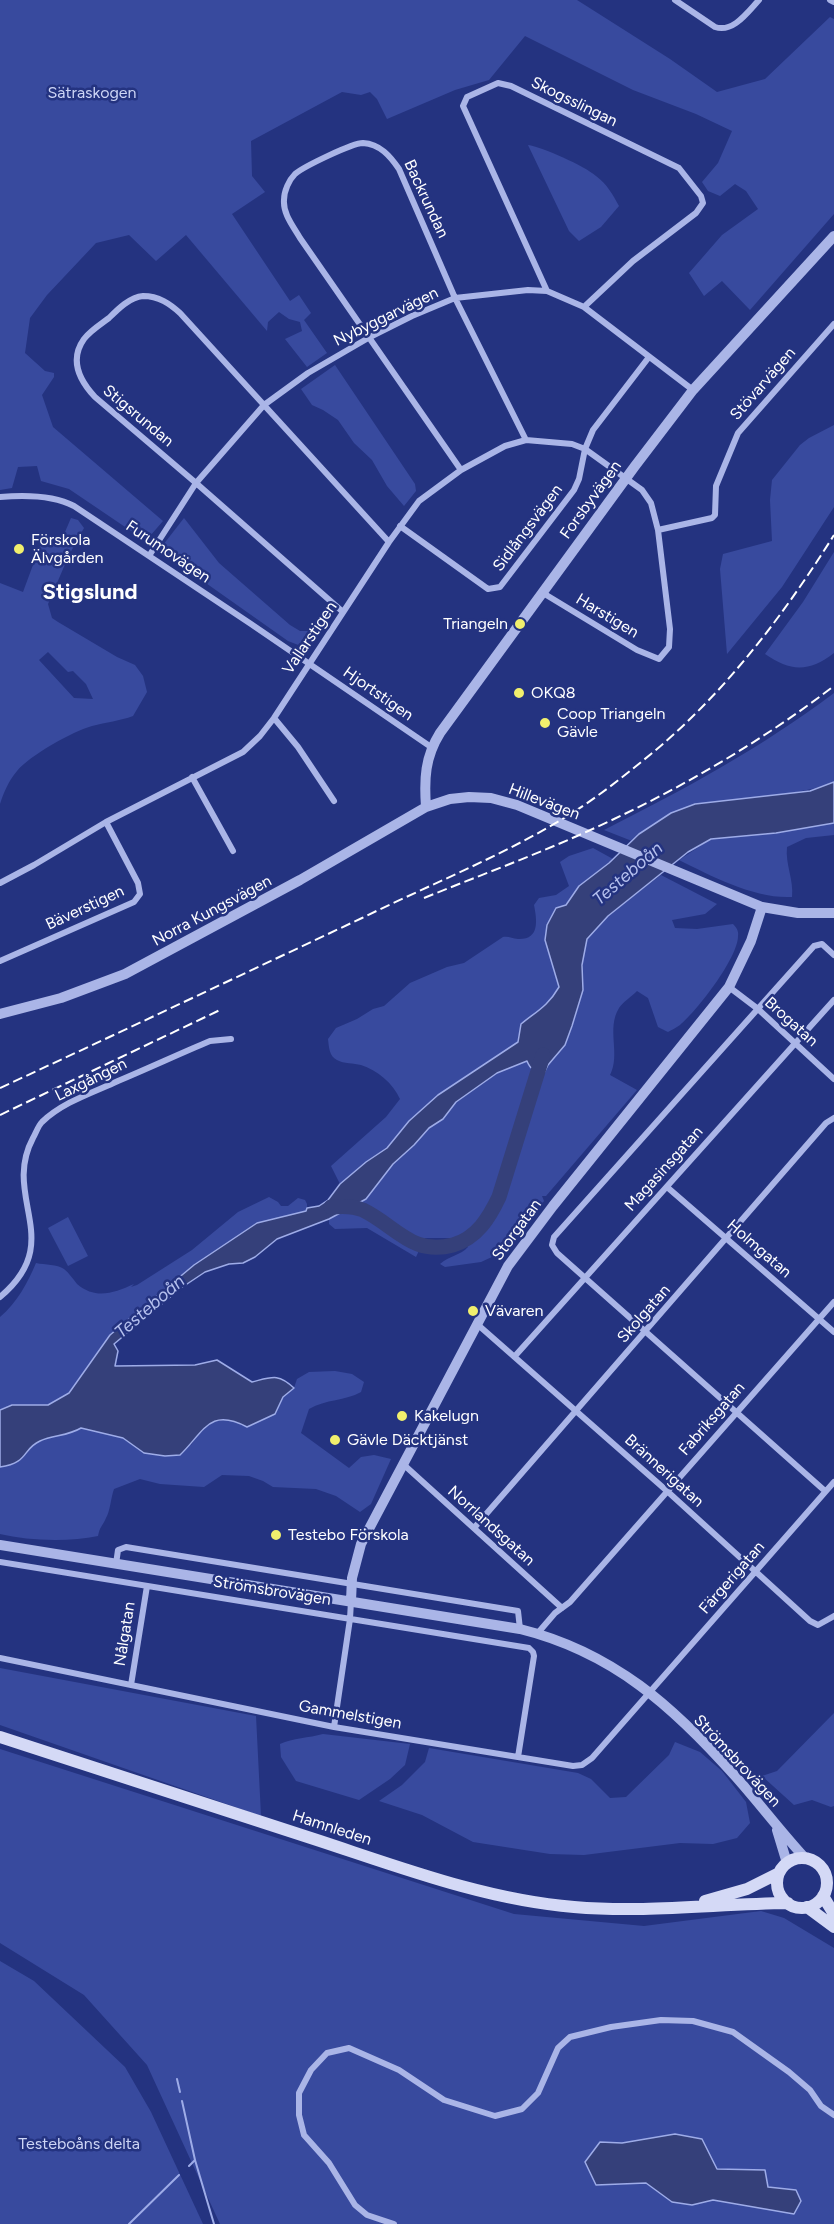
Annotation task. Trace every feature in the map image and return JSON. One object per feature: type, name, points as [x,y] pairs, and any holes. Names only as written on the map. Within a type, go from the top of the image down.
[{"type":"main road","name":"Hamnleden","points":[[0,1737],[474,1890],[574,1907],[662,1909],[788,1903]]},
{"type":"main road","points":[[828,1888],[816,1904],[799,1908],[788,1903],[778,1891],[777,1879],[783,1868],[796,1859],[805,1858],[818,1864],[834,1864]]},
{"type":"main road","points":[[818,1864],[825,1874],[834,1914]]},
{"type":"main road","name":"Hamnleden","points":[[662,1909],[735,1893],[783,1868]]},
{"type":"main road","points":[[807,1907],[834,1927]]},
{"type":"street","points":[[675,0],[722,30],[731,28],[759,0]]},
{"type":"street","points":[[830,0],[834,2]]},
{"type":"street","name":"Skogsslingan","points":[[547,291],[463,106],[467,97],[498,83],[511,86],[679,168],[701,196],[703,203],[696,213],[633,261],[584,307]]},
{"type":"street","name":"Backrundan","points":[[461,470],[300,238],[284,208],[286,188],[297,172],[351,145],[362,143],[380,148],[391,157],[399,169],[455,298],[526,440]]},
{"type":"street","name":"Forsbyvägen","points":[[426,807],[425,766],[431,747],[693,390],[833,237]]},
{"type":"street","name":"Nybyggarvägen","points":[[150,556],[196,483],[264,405],[308,373],[370,337],[455,298],[528,290],[547,291],[584,307],[693,390]]},
{"type":"street","name":"Stigsrundan","points":[[343,612],[95,397],[84,385],[78,373],[77,356],[84,339],[125,303],[142,296],[168,302],[389,542]]},
{"type":"street","name":"Stövarvägen","points":[[658,530],[712,518],[715,515],[716,486],[738,433],[834,324]]},
{"type":"street","name":"Sidlångsvägen","points":[[400,526],[488,589],[500,587],[573,490],[579,479],[585,448],[593,430],[649,357]]},
{"type":"street","name":"Vallarstigen","points":[[0,883],[34,866],[106,822],[243,752],[274,718],[389,542],[419,501],[461,470],[506,446],[526,440],[572,444],[585,448],[627,477],[642,490],[651,502],[658,530],[670,640],[669,647],[659,660]]},
{"type":"street","name":"Furumovägen","points":[[0,497],[23,495],[68,503],[309,663]]},
{"type":"street","name":"Harstigen","points":[[543,593],[637,650],[659,660]]},
{"type":"street","name":"Hjortstigen","points":[[309,663],[431,747]]},
{"type":"street","points":[[274,718],[298,747],[334,801]]},
{"type":"street","points":[[192,777],[233,851]]},
{"type":"street","name":"Hillevägen","points":[[426,807],[450,799],[469,797],[491,798],[517,805],[762,907]]},
{"type":"street","name":"Norra Kungsvägen","points":[[0,1014],[61,998],[125,974],[300,880],[426,807]]},
{"type":"street","name":"Bäverstigen","points":[[0,961],[134,902],[140,894],[138,883],[106,822]]},
{"type":"street","points":[[762,907],[798,913],[834,913]]},
{"type":"street","name":"Storgatan","points":[[351,1601],[351,1583],[361,1544],[518,1251],[729,987],[751,941],[762,907]]},
{"type":"street","points":[[825,1491],[557,1253],[552,1245],[554,1237],[814,946],[822,944],[834,955]]},
{"type":"street","name":"Brogatan","points":[[729,987],[758,1009],[834,1079]]},
{"type":"street","name":"Magasinsgatan","points":[[515,1356],[834,1000]]},
{"type":"street","name":"Laxgången","points":[[0,1298],[15,1284],[28,1261],[33,1243],[30,1216],[22,1183],[26,1151],[41,1124],[65,1104],[210,1041],[231,1039]]},
{"type":"street","name":"Skolgatan","points":[[474,1528],[810,1141],[826,1123],[834,1118]]},
{"type":"street","name":"Holmgatan","points":[[667,1186],[834,1332]]},
{"type":"street","name":"Fabriksgatan","points":[[537,1634],[570,1602],[834,1302]]},
{"type":"street","name":"Brännerigatan","points":[[477,1324],[814,1624],[823,1624],[834,1616]]},
{"type":"street","name":"Norrlandsgatan","points":[[402,1464],[562,1608]]},
{"type":"street","name":"Färgerigatan","points":[[649,1692],[834,1482]]},
{"type":"street","name":"Strömsbrovägen","points":[[0,1545],[520,1629],[597,1657],[649,1692],[715,1755],[805,1858]]},
{"type":"street","name":"Strömsbrovägen","points":[[116,1564],[118,1550],[126,1546],[518,1611],[520,1629]]},
{"type":"street","name":"Strömsbrovägen","points":[[0,1562],[527,1647],[532,1650],[534,1656],[518,1757]]},
{"type":"street","name":"Nålgatan","points":[[131,1685],[147,1586]]},
{"type":"street","points":[[334,1727],[351,1601]]},
{"type":"street","name":"Gammelstigen","points":[[0,1658],[334,1727],[573,1766],[582,1765],[592,1758],[649,1692]]},
{"type":"street","name":"Strömsbrovägen","points":[[776,1827],[783,1868]]},
{"type":"street","points":[[394,2224],[367,2215],[355,2205],[329,2163],[304,2135],[299,2115],[299,2094],[311,2070],[327,2053],[349,2048],[399,2070],[444,2100],[495,2116],[522,2109],[538,2093],[558,2048],[570,2037],[611,2027],[661,2020],[693,2021],[733,2032],[789,2072],[810,2090],[820,2106],[834,2115]]},
{"type":"green space","name":"Sätraskogen","points":[[0,0],[577,0],[717,92],[765,79],[830,17],[834,19],[834,214],[750,310],[722,281],[704,296],[689,273],[722,235],[758,209],[746,191],[735,184],[720,196],[708,191],[702,182],[718,163],[732,131],[696,114],[633,90],[525,36],[489,80],[455,90],[387,119],[377,99],[370,92],[361,95],[342,92],[251,141],[252,176],[265,192],[232,214],[290,301],[299,295],[311,313],[304,320],[327,353],[307,367],[285,339],[302,331],[300,322],[289,319],[279,312],[268,322],[267,331],[186,235],[156,261],[129,235],[96,243],[47,295],[30,318],[25,353],[45,371],[54,373],[54,377],[42,395],[53,427],[163,521],[150,536],[137,535],[69,489],[41,481],[37,466],[18,467],[12,488],[0,490]]},
{"type":"green space","points":[[528,145],[573,162],[603,183],[619,206],[601,227],[579,241],[569,231]]},
{"type":"green space","points":[[335,365],[415,484],[416,491],[404,506],[387,486],[372,460],[354,443],[338,420],[312,405],[301,389]]},
{"type":"green space","points":[[834,425],[834,507],[782,587],[727,654],[720,569],[723,554],[772,541],[770,500],[772,480],[800,445]]},
{"type":"green space","points":[[71,518],[78,520],[84,528],[69,555],[48,604],[52,618],[117,657],[135,665],[143,676],[147,692],[133,716],[74,733],[31,758],[14,775],[0,804],[0,583],[23,592],[40,546],[51,540],[62,539]],"holes":[[[48,652],[68,672],[73,671],[86,684],[93,699],[74,698],[39,660]]]},
{"type":"green space","points":[[184,518],[219,563],[290,625],[300,631],[308,631],[313,636],[311,643],[301,646],[288,641],[203,581],[179,556],[168,554],[163,545]]},
{"type":"green space","points":[[834,552],[834,653],[807,667],[791,666],[774,660],[765,654],[803,602]]},
{"type":"green space","points":[[834,693],[834,782],[808,790],[728,800],[678,812],[654,823],[632,841],[604,830],[722,767],[779,732]]},
{"type":"green space","points":[[834,823],[834,835],[806,838],[787,847],[792,897],[778,897],[748,890],[679,860],[711,839],[776,833]]},
{"type":"green space","points":[[593,848],[613,859],[579,886],[566,905],[556,908],[547,925],[545,940],[559,987],[551,1000],[525,1024],[518,1042],[438,1095],[409,1121],[387,1148],[340,1184],[331,1166],[386,1117],[400,1099],[389,1083],[379,1074],[367,1067],[346,1063],[332,1056],[328,1039],[336,1028],[373,1009],[384,1006],[410,983],[447,967],[464,963],[503,937],[518,939],[530,936],[534,933],[536,923],[534,905],[539,898],[556,895],[569,886],[560,862],[569,856]]},
{"type":"green space","points":[[661,875],[717,904],[705,914],[672,920],[675,928],[697,929],[733,924],[738,932],[736,946],[724,970],[706,996],[680,1025],[668,1032],[658,1027],[648,998],[637,991],[619,1008],[615,1016],[614,1059],[610,1075],[637,1090],[546,1196],[542,1196],[544,1201],[507,1250],[481,1262],[445,1267],[440,1264],[468,1247],[464,1238],[425,1238],[416,1257],[367,1228],[335,1229],[329,1224],[329,1219],[366,1199],[393,1164],[429,1128],[443,1118],[456,1102],[497,1073],[514,1064],[527,1061],[544,1073],[563,1047],[575,1019],[582,994],[583,953],[587,939],[610,915]]},
{"type":"green space","points":[[269,1197],[281,1206],[288,1206],[298,1198],[305,1200],[307,1211],[257,1223],[194,1265],[110,1335],[69,1393],[48,1405],[12,1405],[0,1410],[0,1317],[21,1292],[36,1263],[61,1267],[77,1284],[91,1292],[112,1292],[134,1284],[131,1287],[192,1250],[238,1212]]},
{"type":"green space","points":[[68,1217],[88,1256],[68,1266],[48,1228]]},
{"type":"green space","points":[[335,1371],[352,1374],[364,1382],[361,1392],[309,1409],[301,1433],[349,1468],[361,1457],[374,1455],[391,1459],[371,1504],[360,1512],[336,1496],[316,1489],[273,1487],[249,1476],[222,1475],[204,1487],[160,1484],[140,1479],[114,1489],[109,1512],[98,1536],[49,1540],[0,1534],[0,1467],[21,1459],[34,1444],[40,1441],[81,1428],[123,1438],[144,1453],[191,1445],[203,1430],[215,1422],[229,1421],[247,1427],[275,1414],[283,1397],[294,1388],[297,1379],[309,1372]]},
{"type":"green space","points":[[0,1668],[256,1716],[261,1816],[0,1725]]},
{"type":"green space","points":[[834,1713],[834,1806],[812,1800],[794,1805],[762,1776],[777,1771]]},
{"type":"green space","points":[[323,1734],[410,1744],[405,1765],[390,1779],[359,1800],[296,1781],[281,1757],[280,1744]]},
{"type":"green space","points":[[675,1742],[700,1752],[722,1771],[746,1802],[750,1823],[737,1838],[713,1844],[680,1843],[584,1855],[550,1854],[473,1842],[422,1815],[379,1801],[402,1785],[425,1762],[429,1748],[578,1773],[591,1779],[610,1798],[626,1797],[669,1755]]},
{"type":"green space","points":[[0,1749],[514,1914],[644,1926],[761,1911],[784,1918],[834,1948],[834,2224],[220,2224],[147,2065],[84,1995],[0,1943]]},
{"type":"green space","name":"Testeboåns delta","points":[[0,1961],[34,1981],[125,2067],[151,2112],[203,2224],[0,2224]]},
{"type":"water","points":[[834,782],[834,823],[776,833],[711,839],[688,852],[608,916],[587,939],[582,965],[583,990],[572,1026],[565,1045],[544,1073],[533,1070],[527,1061],[497,1073],[456,1102],[443,1119],[429,1128],[393,1164],[366,1199],[329,1219],[277,1239],[255,1257],[243,1263],[229,1264],[205,1272],[181,1288],[114,1344],[118,1351],[115,1366],[195,1365],[217,1360],[252,1382],[270,1378],[284,1380],[294,1388],[283,1397],[275,1414],[247,1427],[224,1420],[215,1421],[208,1425],[180,1455],[165,1456],[144,1453],[123,1438],[81,1428],[40,1441],[34,1444],[21,1459],[0,1467],[0,1410],[12,1405],[48,1405],[69,1393],[110,1335],[194,1265],[257,1223],[306,1211],[307,1208],[319,1206],[328,1200],[340,1184],[387,1148],[409,1121],[438,1095],[518,1042],[521,1024],[546,1004],[559,987],[545,940],[547,925],[556,908],[566,905],[579,886],[609,863],[639,834],[671,813],[695,804],[810,791]]},
{"type":"water","points":[[675,2134],[702,2139],[717,2169],[765,2170],[768,2187],[796,2190],[801,2201],[794,2214],[713,2200],[692,2205],[672,2202],[646,2183],[596,2185],[585,2162],[600,2142],[622,2143]]},
{"type":"waterway","name":"Testeboån","points":[[331,1207],[363,1210],[405,1238],[426,1246],[453,1245],[469,1238],[486,1220],[499,1197],[543,1055]]},
{"type":"waterway","points":[[177,2079],[180,2092]]},
{"type":"waterway","points":[[182,2101],[195,2160],[214,2224]]},
{"type":"waterway","points":[[189,2166],[195,2160]]},
{"type":"waterway","points":[[129,2224],[179,2175]]},
{"type":"railway","points":[[0,1088],[490,858],[575,811],[651,754],[704,705],[773,624],[834,535]]},
{"type":"railway","points":[[424,898],[566,841],[651,801],[745,747],[834,686]]},
{"type":"railway","points":[[0,1115],[222,1009]]},
{"type":"place","name":"Förskola Älvgården","points":[[19,549]]},
{"type":"place","name":"Triangeln","points":[[520,624]]},
{"type":"place","name":"OKQ8","points":[[519,693]]},
{"type":"place","name":"Coop Triangeln Gävle","points":[[545,723]]},
{"type":"place","name":"Vävaren","points":[[473,1311]]},
{"type":"place","name":"Kakelugn","points":[[402,1416]]},
{"type":"place","name":"Gävle Däcktjänst","points":[[335,1440]]},
{"type":"place","name":"Testebo Förskola","points":[[276,1535]]},
{"type":"district","name":"Stigslund","points":[[90,593]]}]
